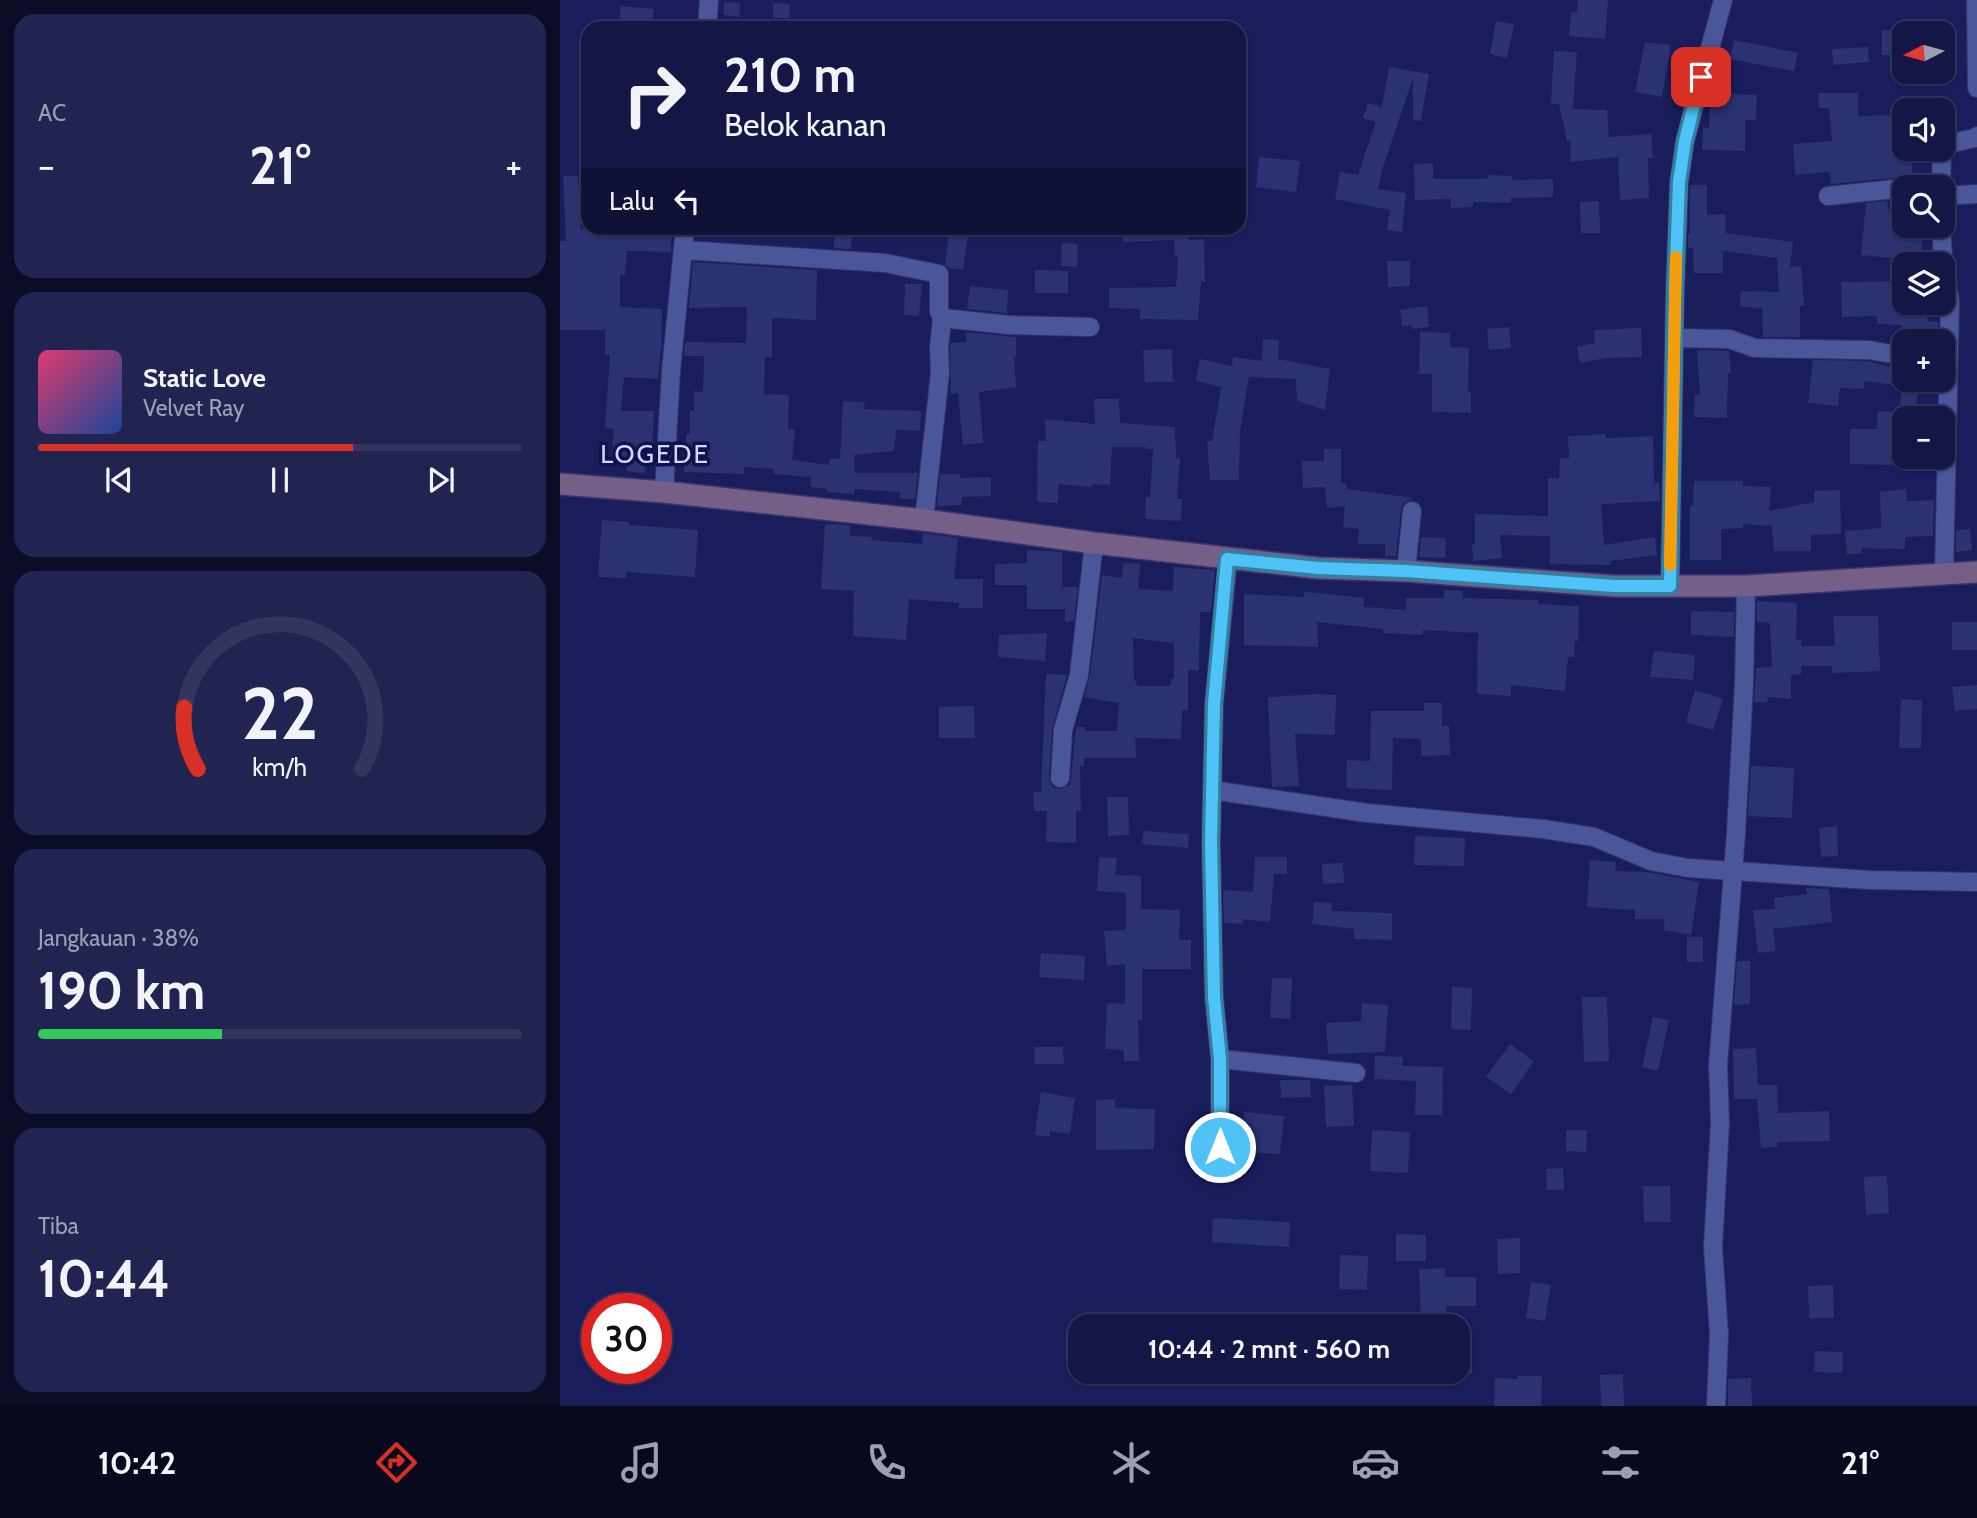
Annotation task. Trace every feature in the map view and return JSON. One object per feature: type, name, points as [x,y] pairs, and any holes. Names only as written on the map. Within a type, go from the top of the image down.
[{"type":"street","points":[[708,21],[709,0]]},
{"type":"street","points":[[1670,586],[1679,182],[1685,141],[1723,0]]},
{"type":"street","points":[[1976,0],[1977,88]]},
{"type":"street","points":[[1955,142],[1977,136]]},
{"type":"street","points":[[1828,196],[1892,189]]},
{"type":"street","points":[[1955,191],[1977,194]]},
{"type":"street","points":[[664,492],[671,370],[685,235]]},
{"type":"street","points":[[1942,238],[1950,302],[1948,329]]},
{"type":"street","points":[[684,250],[885,264],[939,274],[939,311],[942,318],[940,373],[924,520]]},
{"type":"street","points":[[942,318],[1010,325],[1090,327]]},
{"type":"street","points":[[1675,338],[1729,338],[1755,348],[1869,350],[1892,354]]},
{"type":"street","points":[[1944,573],[1946,392]]},
{"type":"street","points":[[560,484],[664,492],[924,520],[1094,543],[1318,568],[1406,571],[1614,586],[1746,586],[1977,572]]},
{"type":"street","points":[[1406,571],[1412,511]]},
{"type":"street","points":[[1060,778],[1063,730],[1079,675],[1094,543]]},
{"type":"street","points":[[1220,1147],[1220,1059],[1214,997],[1212,790],[1214,704],[1227,559]]},
{"type":"street","points":[[1716,1406],[1719,1334],[1713,1247],[1720,1123],[1718,1065],[1744,684],[1746,586]]},
{"type":"street","points":[[1212,790],[1367,813],[1542,829],[1594,837],[1651,861],[1688,867],[1870,880],[1977,882]]},
{"type":"street","points":[[1220,1059],[1356,1073]]},
{"type":"building","points":[[1578,0],[1608,0],[1605,39],[1569,36],[1571,12],[1577,13]]},
{"type":"building","points":[[724,2],[740,3],[739,17],[723,15]]},
{"type":"building","points":[[773,3],[790,4],[789,18],[773,18]]},
{"type":"building","points":[[621,6],[654,9],[653,21],[620,21]]},
{"type":"building","points":[[1496,21],[1514,24],[1507,58],[1490,54]]},
{"type":"building","points":[[1882,30],[1892,30],[1892,55],[1882,55]]},
{"type":"building","points":[[1734,40],[1798,53],[1794,71],[1730,59]]},
{"type":"building","points":[[1645,42],[1671,45],[1662,97],[1635,92]]},
{"type":"building","points":[[1868,47],[1869,62],[1833,65],[1832,49]]},
{"type":"building","points":[[1554,51],[1577,52],[1573,109],[1607,110],[1609,137],[1651,134],[1653,158],[1648,158],[1649,198],[1620,200],[1618,157],[1571,162],[1570,141],[1567,141],[1559,104],[1551,104]]},
{"type":"building","points":[[1389,67],[1429,74],[1421,121],[1413,120],[1413,78],[1378,189],[1406,193],[1402,232],[1387,230],[1390,210],[1335,199],[1340,172],[1358,175],[1376,122],[1363,118],[1368,103],[1382,107]]},
{"type":"building","points":[[1710,93],[1757,95],[1756,120],[1745,120],[1745,151],[1702,150],[1703,127],[1709,128]]},
{"type":"building","points":[[1818,93],[1858,93],[1858,116],[1892,115],[1892,161],[1911,161],[1913,175],[1892,175],[1892,178],[1831,184],[1830,172],[1795,175],[1793,144],[1832,141],[1829,108],[1819,108]]},
{"type":"building","points":[[1259,157],[1300,161],[1296,192],[1256,187]]},
{"type":"building","points":[[1433,163],[1433,179],[1487,179],[1488,175],[1512,176],[1512,180],[1553,179],[1553,197],[1511,198],[1511,203],[1473,202],[1473,207],[1451,208],[1451,199],[1415,200],[1414,164]]},
{"type":"building","points":[[563,176],[578,176],[581,235],[672,235],[671,252],[627,251],[625,275],[620,275],[620,307],[662,309],[658,379],[624,377],[621,411],[654,411],[652,448],[647,447],[645,473],[626,471],[628,457],[612,456],[614,429],[605,428],[610,355],[605,355],[605,330],[560,330],[560,241],[566,241]]},
{"type":"building","points":[[1690,185],[1707,185],[1707,215],[1725,214],[1726,233],[1793,242],[1790,267],[1801,266],[1804,305],[1800,306],[1800,337],[1763,337],[1762,308],[1740,307],[1741,291],[1779,292],[1777,258],[1723,251],[1723,273],[1694,273],[1693,248],[1688,248]]},
{"type":"building","points":[[1599,201],[1600,233],[1581,233],[1580,202]]},
{"type":"building","points":[[1888,201],[1887,209],[1892,209],[1892,238],[1922,238],[1922,252],[1892,252],[1892,258],[1861,255],[1866,203]]},
{"type":"building","points":[[835,235],[852,235],[851,249],[834,248]]},
{"type":"building","points":[[949,235],[968,235],[963,270],[945,265]]},
{"type":"building","points":[[1122,235],[1189,235],[1189,240],[1204,239],[1205,282],[1201,281],[1198,320],[1140,319],[1140,309],[1109,308],[1109,288],[1176,287],[1178,256],[1175,256],[1174,240],[1123,242]]},
{"type":"building","points":[[1062,243],[1078,244],[1077,267],[1061,266]]},
{"type":"building","points":[[1387,261],[1410,261],[1410,286],[1388,287]]},
{"type":"building","points":[[693,262],[817,270],[816,320],[772,318],[772,357],[765,357],[764,394],[789,395],[788,429],[795,430],[792,460],[829,465],[830,458],[840,459],[843,401],[865,402],[864,409],[921,411],[920,431],[896,430],[894,451],[854,455],[855,473],[918,473],[915,499],[900,499],[900,492],[854,489],[854,494],[827,492],[827,489],[810,487],[811,477],[774,474],[774,469],[744,467],[744,474],[684,472],[686,434],[690,434],[690,411],[694,411],[694,391],[703,392],[704,356],[684,356],[685,342],[746,343],[747,307],[689,308]]},
{"type":"building","points":[[1035,270],[1068,271],[1068,293],[1035,293]]},
{"type":"building","points":[[1892,281],[1892,315],[1928,315],[1927,321],[1938,322],[1938,329],[1902,329],[1902,325],[1877,324],[1877,316],[1842,317],[1841,282]]},
{"type":"building","points":[[905,284],[922,284],[919,316],[904,315]]},
{"type":"building","points":[[970,286],[1008,290],[1007,313],[967,309]]},
{"type":"building","points":[[1427,306],[1429,327],[1412,329],[1412,325],[1402,326],[1400,310]]},
{"type":"building","points":[[1509,327],[1511,348],[1489,350],[1487,329]]},
{"type":"building","points":[[1641,328],[1642,357],[1605,358],[1580,363],[1577,347],[1595,343],[1594,330]]},
{"type":"building","points":[[966,332],[1016,337],[1016,387],[979,392],[983,443],[963,445],[958,393],[951,394],[950,348],[951,343],[966,342]]},
{"type":"building","points":[[1420,332],[1450,333],[1450,347],[1469,348],[1468,392],[1471,392],[1471,413],[1432,412],[1432,374],[1419,374]]},
{"type":"building","points":[[1263,339],[1279,340],[1278,359],[1330,369],[1325,410],[1297,401],[1296,379],[1249,377],[1240,432],[1239,480],[1210,480],[1207,441],[1212,441],[1221,387],[1196,381],[1200,359],[1232,366],[1233,357],[1262,361]]},
{"type":"building","points":[[1172,349],[1173,382],[1145,382],[1143,350]]},
{"type":"building","points":[[1697,350],[1729,351],[1731,373],[1728,373],[1727,418],[1694,417],[1695,394],[1700,394]]},
{"type":"building","points":[[1813,360],[1868,361],[1892,368],[1892,385],[1864,381],[1864,389],[1840,388],[1838,406],[1808,403]]},
{"type":"building","points":[[1901,392],[1918,392],[1916,406],[1900,405]]},
{"type":"building","points":[[1094,399],[1119,399],[1120,423],[1175,427],[1176,458],[1180,458],[1177,499],[1182,499],[1181,521],[1145,519],[1146,497],[1150,497],[1153,449],[1146,447],[1112,447],[1110,485],[1092,484],[1091,487],[1058,484],[1058,503],[1037,502],[1038,441],[1046,441],[1045,419],[1095,424]]},
{"type":"building","points":[[1878,411],[1892,412],[1892,465],[1850,464],[1850,429],[1877,429]]},
{"type":"building","points":[[1606,434],[1606,438],[1653,436],[1654,483],[1659,483],[1660,501],[1601,504],[1604,545],[1655,537],[1657,555],[1610,561],[1610,565],[1550,564],[1550,536],[1500,535],[1502,558],[1473,561],[1475,514],[1548,516],[1548,478],[1559,478],[1560,458],[1569,458],[1568,436]]},
{"type":"building","points":[[1324,449],[1341,449],[1341,483],[1346,483],[1347,489],[1413,498],[1403,504],[1401,509],[1396,556],[1385,556],[1385,544],[1358,544],[1359,529],[1343,527],[1345,506],[1327,508],[1325,487],[1303,488],[1302,461],[1324,461]]},
{"type":"building","points":[[940,474],[960,474],[960,478],[991,477],[991,496],[962,497],[962,505],[937,506]]},
{"type":"building","points":[[1694,481],[1743,481],[1743,486],[1771,487],[1769,511],[1814,502],[1814,491],[1840,490],[1841,534],[1811,535],[1811,551],[1774,551],[1772,526],[1743,524],[1743,528],[1721,529],[1721,560],[1690,560],[1690,506],[1693,506]]},
{"type":"building","points":[[1906,489],[1907,501],[1934,500],[1933,536],[1905,537],[1905,549],[1862,548],[1862,553],[1847,555],[1845,531],[1881,528],[1880,492]]},
{"type":"building","points":[[602,520],[629,522],[629,525],[698,530],[695,577],[626,572],[626,578],[598,577]]},
{"type":"building","points":[[825,524],[850,525],[850,536],[872,537],[871,540],[922,544],[923,533],[958,538],[954,579],[983,579],[983,608],[959,608],[959,603],[909,599],[906,640],[853,636],[854,591],[821,589]]},
{"type":"building","points":[[1970,529],[1972,550],[1956,552],[1956,530]]},
{"type":"building","points":[[1421,537],[1446,538],[1445,558],[1419,557]]},
{"type":"building","points":[[1027,550],[1062,552],[1062,587],[1078,587],[1074,621],[1065,622],[1065,609],[1027,609],[1027,585],[995,585],[995,564],[1027,563]]},
{"type":"building","points":[[1123,563],[1140,564],[1138,589],[1173,591],[1174,567],[1215,570],[1211,612],[1200,612],[1199,670],[1188,670],[1188,710],[1182,710],[1181,739],[1135,738],[1136,758],[1084,758],[1084,766],[1080,766],[1081,811],[1076,811],[1076,843],[1046,842],[1047,811],[1034,811],[1033,792],[1041,792],[1046,674],[1067,675],[1052,729],[1049,778],[1053,787],[1060,789],[1069,785],[1071,779],[1076,727],[1085,727],[1085,731],[1117,731],[1119,703],[1084,697],[1090,676],[1102,575],[1122,578]],"holes":[[[1133,638],[1174,643],[1174,679],[1171,679],[1171,686],[1136,686]]]},
{"type":"building","points":[[1444,590],[1463,591],[1463,598],[1538,600],[1538,604],[1579,606],[1578,641],[1575,641],[1574,657],[1568,657],[1565,691],[1511,685],[1511,696],[1477,694],[1478,633],[1423,630],[1423,635],[1383,633],[1383,629],[1317,622],[1318,647],[1244,645],[1244,594],[1304,597],[1304,592],[1320,593],[1364,598],[1363,607],[1406,610],[1406,598],[1444,598]]},
{"type":"building","points":[[1757,601],[1797,603],[1796,640],[1801,640],[1801,646],[1835,646],[1833,616],[1878,616],[1880,671],[1832,673],[1832,666],[1801,666],[1801,674],[1791,675],[1791,699],[1767,697],[1768,702],[1754,702],[1756,668],[1772,667],[1770,623],[1757,622]]},
{"type":"building","points":[[1691,611],[1734,612],[1734,637],[1691,635]]},
{"type":"building","points":[[1952,622],[1977,622],[1977,650],[1952,650]]},
{"type":"building","points":[[1047,633],[1045,661],[998,657],[999,635]]},
{"type":"building","points":[[1654,651],[1695,655],[1693,680],[1650,677]]},
{"type":"building","points":[[1977,685],[1977,709],[1955,711],[1952,687]]},
{"type":"building","points":[[1695,690],[1723,699],[1713,730],[1686,722]]},
{"type":"building","points":[[1336,695],[1335,735],[1295,734],[1299,786],[1272,787],[1268,697]]},
{"type":"building","points":[[1901,699],[1922,700],[1921,748],[1899,748]]},
{"type":"building","points":[[1424,703],[1442,703],[1442,726],[1449,726],[1450,755],[1421,756],[1421,739],[1393,738],[1392,790],[1346,788],[1347,760],[1370,761],[1371,711],[1424,711]]},
{"type":"building","points":[[974,706],[975,738],[939,738],[939,707]]},
{"type":"building","points":[[1751,766],[1794,768],[1792,818],[1748,816]]},
{"type":"building","points":[[1107,797],[1128,797],[1129,835],[1108,836]]},
{"type":"building","points":[[1837,826],[1838,856],[1821,857],[1819,828]]},
{"type":"building","points":[[1144,831],[1189,834],[1188,848],[1142,844]]},
{"type":"building","points":[[1415,836],[1465,838],[1464,866],[1414,865]]},
{"type":"building","points":[[1099,857],[1117,858],[1115,875],[1141,876],[1141,909],[1180,910],[1179,940],[1191,940],[1191,969],[1142,969],[1142,1020],[1138,1020],[1139,1061],[1124,1061],[1123,1050],[1105,1049],[1107,1003],[1125,1004],[1125,964],[1107,966],[1104,931],[1126,930],[1126,893],[1097,891]]},
{"type":"building","points":[[1255,857],[1287,857],[1287,874],[1274,874],[1270,922],[1243,919],[1243,924],[1224,923],[1223,890],[1253,892]]},
{"type":"building","points":[[1590,860],[1616,862],[1615,871],[1647,872],[1699,882],[1691,935],[1663,930],[1665,919],[1635,919],[1635,910],[1587,907]]},
{"type":"building","points":[[1343,863],[1344,883],[1323,884],[1322,864]]},
{"type":"building","points":[[1806,888],[1829,889],[1832,922],[1773,929],[1776,951],[1758,953],[1753,910],[1775,909],[1774,898],[1807,894]]},
{"type":"building","points":[[1314,902],[1332,903],[1331,911],[1392,913],[1392,940],[1354,939],[1354,929],[1312,924]]},
{"type":"building","points":[[1687,937],[1703,937],[1703,962],[1687,962]]},
{"type":"building","points":[[1041,953],[1085,956],[1084,980],[1039,977]]},
{"type":"building","points":[[1737,961],[1750,961],[1750,1004],[1734,1005]]},
{"type":"building","points":[[1272,978],[1292,978],[1290,1019],[1270,1018]]},
{"type":"building","points":[[1452,987],[1472,988],[1471,1030],[1451,1029]]},
{"type":"building","points":[[1582,997],[1607,997],[1609,1061],[1584,1062]]},
{"type":"building","points":[[1362,1003],[1388,1005],[1385,1052],[1328,1054],[1326,1023],[1361,1021]]},
{"type":"building","points":[[1653,1017],[1669,1020],[1658,1071],[1642,1067]]},
{"type":"building","points":[[1510,1044],[1534,1061],[1511,1094],[1486,1077]]},
{"type":"building","points":[[1034,1047],[1063,1047],[1064,1064],[1035,1064]]},
{"type":"building","points":[[1756,1048],[1758,1085],[1777,1085],[1778,1113],[1829,1111],[1830,1141],[1777,1142],[1777,1147],[1761,1148],[1757,1099],[1734,1099],[1733,1049]]},
{"type":"building","points":[[1375,1056],[1403,1057],[1402,1066],[1443,1067],[1442,1115],[1415,1115],[1416,1081],[1374,1079]]},
{"type":"building","points":[[1280,1080],[1310,1080],[1311,1097],[1281,1098]]},
{"type":"building","points":[[1352,1085],[1354,1126],[1326,1127],[1324,1086]]},
{"type":"building","points":[[1041,1092],[1075,1098],[1070,1134],[1050,1131],[1050,1137],[1035,1135]]},
{"type":"building","points":[[1115,1099],[1115,1108],[1155,1109],[1154,1149],[1096,1150],[1096,1100]]},
{"type":"building","points":[[1244,1112],[1284,1116],[1280,1154],[1241,1152]]},
{"type":"building","points":[[1372,1130],[1410,1132],[1408,1173],[1370,1171]]},
{"type":"building","points":[[1566,1130],[1587,1130],[1586,1152],[1566,1151]]},
{"type":"building","points":[[1563,1168],[1564,1190],[1547,1190],[1546,1169]]},
{"type":"building","points":[[1887,1176],[1889,1213],[1866,1215],[1864,1177]]},
{"type":"building","points":[[1643,1186],[1670,1186],[1671,1222],[1644,1222]]},
{"type":"building","points":[[1213,1218],[1290,1222],[1289,1247],[1212,1242]]},
{"type":"building","points":[[1396,1234],[1426,1235],[1426,1261],[1396,1261]]},
{"type":"building","points":[[1520,1238],[1520,1273],[1498,1274],[1497,1239]]},
{"type":"building","points":[[1340,1255],[1368,1256],[1367,1290],[1339,1289]]},
{"type":"building","points":[[1445,1268],[1445,1277],[1476,1277],[1476,1306],[1446,1306],[1447,1314],[1421,1314],[1419,1269]]},
{"type":"building","points":[[1531,1282],[1551,1285],[1545,1321],[1526,1318]]},
{"type":"building","points":[[1833,1285],[1834,1318],[1809,1318],[1808,1286]]},
{"type":"building","points":[[1815,1351],[1843,1352],[1842,1373],[1814,1372]]},
{"type":"building","points":[[1472,1352],[1472,1374],[1470,1374]]},
{"type":"building","points":[[1623,1374],[1624,1406],[1601,1406],[1600,1375]]},
{"type":"building","points":[[1518,1376],[1542,1376],[1541,1406],[1494,1406],[1495,1378],[1518,1379]]},
{"type":"building","points":[[1751,1378],[1752,1406],[1728,1406],[1728,1379]]},
{"type":"slow traffic","points":[[1670,565],[1676,257]]},
{"type":"district","name":"LOGEDE","points":[[655,454]]},
{"type":"route","points":[[1220,1147],[1220,1059],[1214,997],[1211,841],[1214,704],[1227,559],[1318,568],[1406,571],[1614,586],[1670,586],[1679,182],[1685,141],[1701,77]]}]
